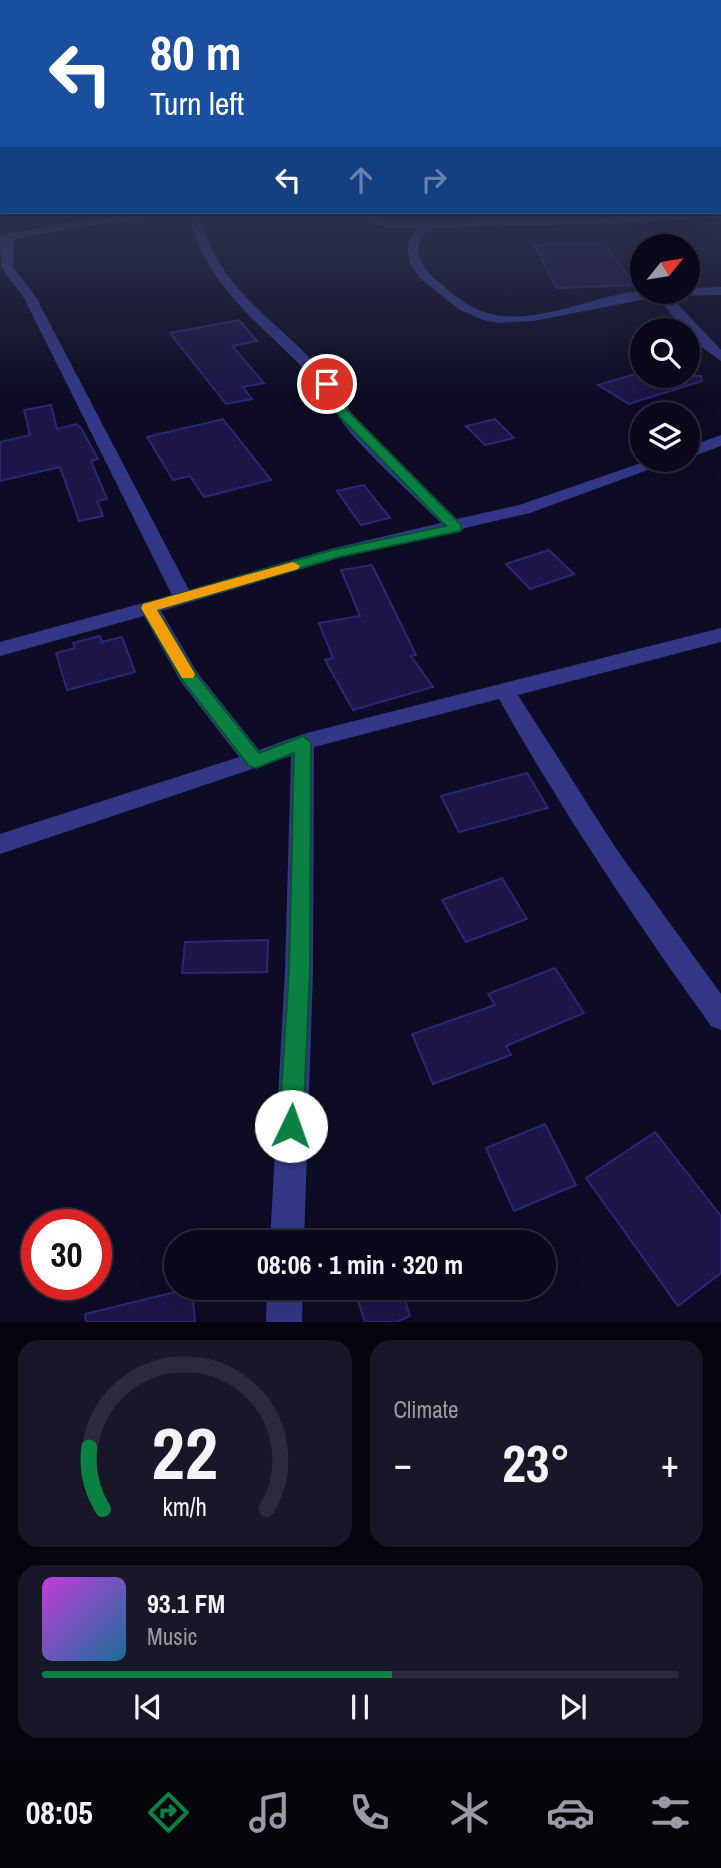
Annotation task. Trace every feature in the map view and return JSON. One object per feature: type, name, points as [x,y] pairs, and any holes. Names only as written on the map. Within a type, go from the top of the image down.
[{"type":"street","points":[[13,274],[30,297],[183,598]]},
{"type":"street","points":[[220,274],[231,293],[305,361],[327,384],[344,413],[456,528]]},
{"type":"street","points":[[425,274],[447,295],[482,316],[499,319],[630,298]]},
{"type":"street","points":[[700,292],[721,291]]},
{"type":"street","points":[[670,304],[700,339],[721,356]]},
{"type":"street","points":[[700,448],[721,440]]},
{"type":"street","points":[[0,649],[337,553],[456,528],[524,509],[632,472]]},
{"type":"street","points":[[149,608],[189,677],[256,761]]},
{"type":"street","points":[[0,844],[256,761],[303,742],[721,635]]},
{"type":"street","points":[[504,690],[547,767],[627,890],[721,1017]]},
{"type":"street","points":[[288,1230],[299,971],[303,742]]},
{"type":"street","points":[[284,1322],[285,1300]]},
{"type":"building","points":[[549,274],[627,274],[630,285],[557,288]]},
{"type":"building","points":[[239,320],[257,341],[232,346],[264,383],[243,387],[252,399],[226,404],[170,333]]},
{"type":"building","points":[[630,376],[630,388],[680,388],[629,404],[598,385]]},
{"type":"building","points":[[51,405],[57,429],[76,424],[81,428],[98,459],[91,461],[107,499],[97,501],[103,516],[79,521],[60,467],[0,481],[0,442],[30,435],[24,410]]},
{"type":"building","points":[[223,419],[271,480],[204,497],[190,476],[173,480],[147,437]]},
{"type":"building","points":[[495,419],[514,438],[485,445],[466,426]]},
{"type":"building","points":[[364,485],[390,518],[361,525],[337,491]]},
{"type":"building","points":[[549,550],[574,574],[530,589],[506,564]]},
{"type":"building","points":[[372,565],[416,655],[411,656],[433,687],[353,710],[325,660],[333,658],[319,623],[360,616],[341,570]]},
{"type":"building","points":[[100,636],[102,642],[122,637],[135,672],[67,690],[56,653],[75,648],[73,643]]},
{"type":"building","points":[[527,773],[548,808],[459,832],[441,796]]},
{"type":"building","points":[[502,878],[527,919],[466,942],[442,900]]},
{"type":"building","points":[[268,940],[267,972],[182,973],[185,942]]},
{"type":"building","points":[[555,968],[584,1013],[506,1046],[511,1055],[433,1084],[412,1034],[495,1005],[488,994]]},
{"type":"building","points":[[545,1124],[576,1185],[514,1211],[486,1148]]},
{"type":"building","points":[[655,1132],[721,1216],[721,1273],[678,1306],[586,1178]]},
{"type":"building","points":[[164,1295],[164,1300],[193,1300],[195,1322],[86,1322],[85,1314]]},
{"type":"building","points":[[358,1300],[405,1300],[410,1316],[396,1322],[365,1322]]},
{"type":"slow traffic","points":[[187,674],[149,608],[293,566]]},
{"type":"route","points":[[291,1126],[299,971],[303,742],[256,761],[189,677],[149,608],[337,553],[456,528],[344,413],[327,384]]}]
